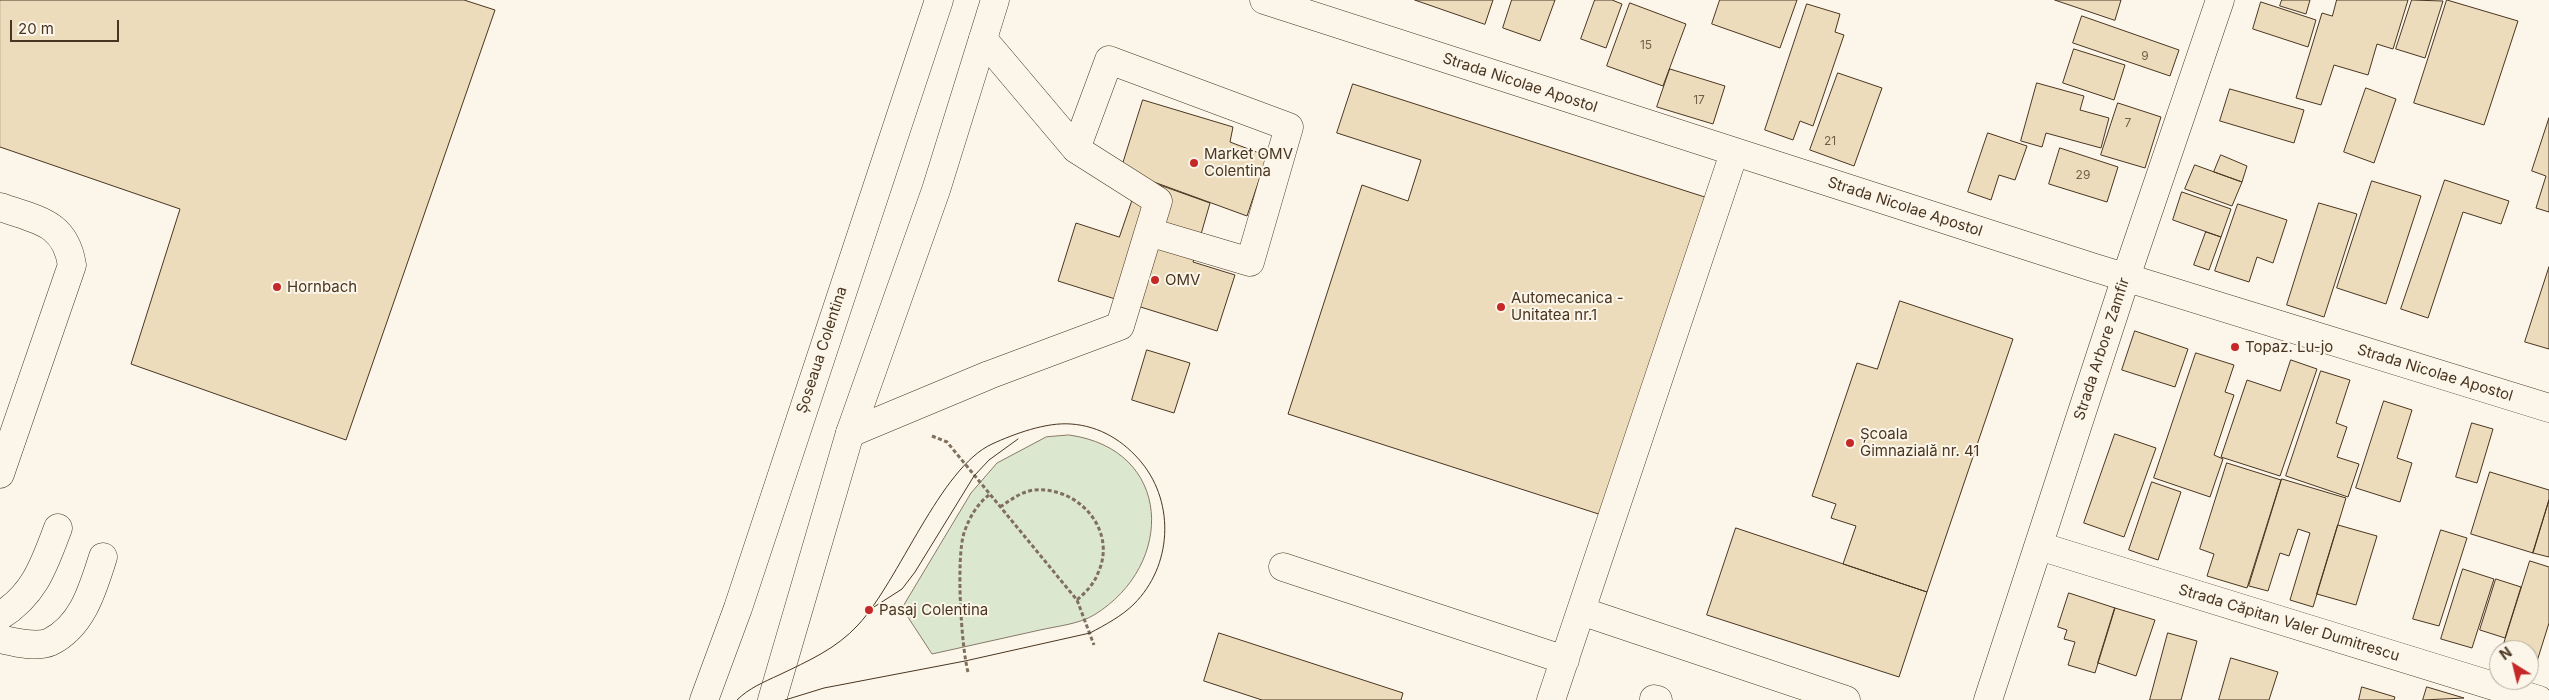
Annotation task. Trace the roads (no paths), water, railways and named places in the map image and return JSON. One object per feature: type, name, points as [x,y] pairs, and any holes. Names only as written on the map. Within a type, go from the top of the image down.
[{"type":"street","name":"Șoseaua Colentina","points":[[704,700],[738,608],[939,0]]},
{"type":"street","points":[[772,700],[850,433],[936,190],[995,0]]},
{"type":"street","name":"Strada Nicolae Apostol","points":[[1264,0],[2126,277],[2549,408]]},
{"type":"street","name":"Strada Arbore Zamfir","points":[[1988,700],[2126,277],[2220,0]]},
{"type":"street","points":[[850,433],[989,375],[1120,326],[1158,201],[1076,149],[983,39]]},
{"type":"street","points":[[1076,149],[1109,60],[1289,127],[1250,262],[1148,232]]},
{"type":"street","points":[[1551,700],[1734,152]]},
{"type":"street","points":[[0,207],[49,225],[63,236],[72,264],[0,474]]},
{"type":"street","points":[[0,616],[16,606],[40,575],[58,528]]},
{"type":"street","name":"Strada Căpitan Valer Dumitrescu","points":[[2039,546],[2539,700]]},
{"type":"street","points":[[0,639],[25,644],[48,643],[69,628],[87,604],[103,556]]},
{"type":"street","points":[[1283,567],[1564,660]]},
{"type":"street","points":[[1581,611],[1846,700]]},
{"type":"tram line","points":[[737,700],[757,686],[831,648],[858,625],[889,582],[921,527],[955,476],[973,457],[992,444],[1041,427],[1061,424],[1082,425],[1111,436],[1127,448],[1142,463],[1153,479],[1160,497],[1164,516],[1165,535],[1162,553],[1156,572],[1147,589],[1134,604],[1119,616],[1090,633],[965,661],[824,688],[785,700]]},
{"type":"tram line","points":[[874,607],[902,589],[915,572],[974,476],[989,460],[1018,439]]},
{"type":"place","name":"Market OMV Colentina","points":[[1194,163]]},
{"type":"place","name":"OMV","points":[[1155,280]]},
{"type":"place","name":"Hornbach","points":[[277,287]]},
{"type":"place","name":"Automecanica - Unitatea nr.1","points":[[1501,307]]},
{"type":"place","name":"Topaz. Lu-jo","points":[[2235,347]]},
{"type":"place","name":"Școala Gimnazială nr. 41","points":[[1850,443]]},
{"type":"place","name":"Pasaj Colentina","points":[[869,610]]}]
